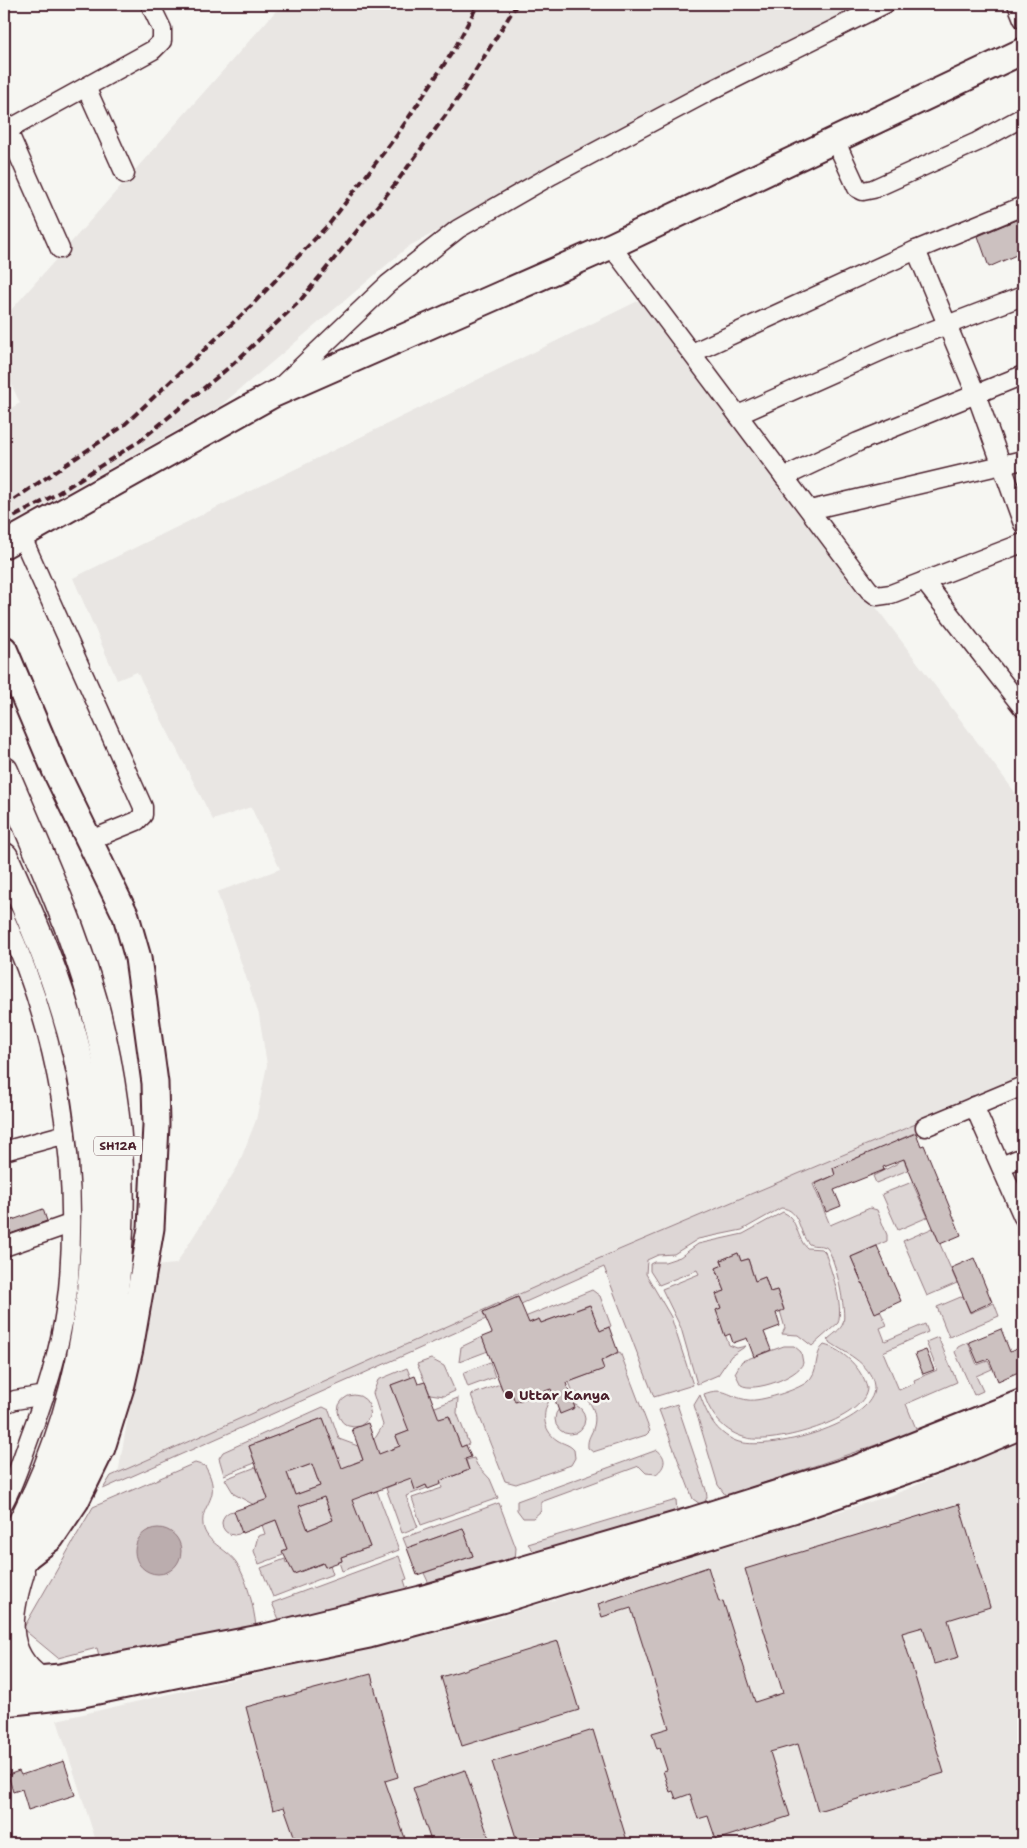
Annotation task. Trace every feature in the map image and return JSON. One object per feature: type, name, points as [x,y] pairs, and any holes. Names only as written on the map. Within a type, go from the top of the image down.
[{"type":"main road","name":"SH12A","points":[[4,771],[76,947],[100,1032],[116,1122],[118,1154],[119,1244],[109,1330],[98,1381],[86,1424],[63,1485],[14,1557]]},
{"type":"main road","name":"SH12A","points":[[4,857],[52,970],[72,1039],[86,1098],[91,1135],[96,1221],[85,1329],[68,1406],[48,1470],[27,1515],[4,1590]]},
{"type":"main road","points":[[14,1557],[6,1617],[6,1636],[16,1662],[38,1680]]},
{"type":"street","points":[[60,249],[5,128],[153,50],[162,41],[162,29],[150,4]]},
{"type":"street","points":[[272,395],[388,284],[458,230],[552,175],[708,92],[885,4]]},
{"type":"street","points":[[1017,4],[1023,19]]},
{"type":"street","points":[[88,841],[137,821],[144,814],[143,807],[12,540],[272,395],[611,246],[1023,51]]},
{"type":"street","points":[[86,87],[124,174]]},
{"type":"street","points":[[835,140],[857,188],[863,191],[873,190],[977,142],[1023,117]]},
{"type":"street","points":[[692,353],[916,250],[1023,206]]},
{"type":"street","points":[[611,246],[784,477],[870,590],[877,596],[891,594],[1023,543]]},
{"type":"street","points":[[916,250],[976,394],[1023,524]]},
{"type":"street","points":[[738,415],[897,344],[947,327],[1023,296]]},
{"type":"street","points":[[784,477],[858,442],[1023,374]]},
{"type":"street","points":[[810,510],[1023,460]]},
{"type":"street","points":[[924,581],[1023,708]]},
{"type":"street","points":[[4,649],[24,700],[88,841],[106,872],[126,916],[138,958],[156,1103],[151,1228],[126,1367],[102,1448],[76,1500],[51,1538],[14,1557]]},
{"type":"street","points":[[4,916],[24,966],[54,1054],[66,1134],[70,1224],[68,1290],[62,1327],[45,1395],[4,1502]]},
{"type":"street","points":[[925,1127],[1023,1086]]},
{"type":"street","points":[[974,1106],[1023,1218]]},
{"type":"street","points":[[4,1151],[66,1134]]},
{"type":"street","points":[[1001,1166],[1023,1157]]},
{"type":"street","points":[[4,1247],[70,1224]]},
{"type":"street","points":[[4,1404],[15,1400],[45,1395]]},
{"type":"street","points":[[4,1703],[76,1685],[270,1646],[369,1635],[501,1600],[616,1554],[858,1468],[1023,1402]]},
{"type":"street","points":[[616,1554],[740,1527],[939,1459],[1023,1424]]},
{"type":"street","points":[[4,1682],[38,1680],[76,1685]]},
{"type":"shaded area","points":[[282,4],[873,4],[409,246],[219,407],[4,527],[4,412],[20,403],[4,369],[4,318]]},
{"type":"shaded area","points":[[644,298],[1023,803],[1023,1078],[607,1255],[118,1474],[154,1266],[176,1264],[238,1166],[256,1120],[267,1065],[259,1015],[217,892],[280,869],[251,807],[213,820],[137,672],[117,680],[73,578]]},
{"type":"shaded area","points":[[918,1123],[921,1130],[896,1141],[908,1170],[876,1183],[873,1176],[898,1163],[891,1144],[833,1168],[835,1175],[813,1184],[830,1225],[870,1208],[877,1210],[887,1235],[887,1241],[851,1257],[875,1312],[880,1311],[887,1325],[880,1328],[885,1341],[925,1324],[928,1332],[883,1352],[899,1390],[915,1383],[914,1380],[937,1370],[926,1342],[938,1337],[957,1382],[906,1404],[917,1431],[726,1496],[718,1485],[694,1405],[700,1395],[713,1422],[729,1438],[750,1444],[770,1443],[793,1439],[839,1423],[858,1412],[870,1400],[874,1386],[868,1370],[862,1364],[827,1340],[840,1328],[844,1317],[840,1285],[830,1253],[825,1247],[809,1244],[796,1217],[787,1209],[781,1208],[742,1230],[698,1239],[674,1254],[658,1255],[647,1260],[646,1274],[671,1317],[693,1385],[654,1397],[604,1267],[521,1304],[518,1297],[483,1312],[486,1319],[103,1489],[111,1476],[607,1255]]},
{"type":"shaded area","points":[[912,1182],[928,1217],[898,1230],[882,1194]]},
{"type":"shaded area","points":[[783,1212],[792,1219],[803,1244],[807,1248],[822,1249],[825,1252],[838,1297],[838,1323],[812,1346],[798,1335],[782,1334],[785,1328],[780,1311],[784,1309],[777,1290],[770,1292],[765,1277],[755,1281],[748,1259],[741,1261],[738,1253],[721,1260],[723,1265],[716,1268],[725,1291],[716,1294],[721,1308],[716,1310],[729,1345],[737,1348],[746,1346],[731,1356],[718,1375],[697,1384],[681,1328],[662,1289],[699,1274],[697,1270],[659,1285],[650,1271],[650,1264],[680,1257],[698,1244],[743,1234]]},
{"type":"shaded area","points":[[933,1228],[957,1283],[927,1296],[903,1241]]},
{"type":"shaded area","points":[[592,1290],[600,1296],[611,1326],[600,1331],[589,1305],[541,1323],[539,1319],[517,1327],[515,1321]]},
{"type":"shaded area","points":[[963,1296],[970,1313],[994,1303],[999,1316],[949,1337],[937,1307]]},
{"type":"shaded area","points":[[482,1337],[488,1351],[459,1362],[461,1347]]},
{"type":"shaded area","points":[[968,1342],[977,1365],[988,1361],[992,1369],[976,1376],[983,1391],[974,1395],[955,1352],[958,1347]]},
{"type":"shaded area","points":[[824,1345],[838,1351],[851,1361],[865,1381],[867,1388],[863,1400],[851,1410],[835,1420],[816,1428],[777,1438],[760,1439],[739,1436],[725,1427],[714,1416],[704,1394],[717,1391],[748,1400],[778,1395],[802,1385],[811,1378],[819,1353]]},
{"type":"shaded area","points":[[784,1346],[794,1346],[801,1352],[803,1363],[799,1368],[785,1378],[765,1385],[747,1387],[741,1385],[735,1373],[742,1361]]},
{"type":"shaded area","points":[[620,1352],[650,1431],[646,1435],[593,1452],[588,1448],[588,1444],[595,1420],[593,1409],[587,1400],[573,1392],[569,1382],[603,1369],[601,1361]]},
{"type":"shaded area","points":[[431,1359],[444,1366],[455,1391],[444,1396],[430,1394],[417,1364]]},
{"type":"shaded area","points":[[490,1362],[495,1377],[468,1387],[463,1373]]},
{"type":"shaded area","points":[[407,1368],[411,1378],[391,1385],[405,1419],[458,1398],[457,1413],[469,1444],[461,1447],[449,1416],[396,1436],[403,1453],[376,1456],[370,1441],[376,1437],[383,1425],[373,1393],[378,1380]]},
{"type":"shaded area","points":[[500,1384],[504,1394],[511,1391],[516,1402],[549,1390],[552,1397],[546,1408],[546,1425],[552,1436],[574,1450],[575,1458],[571,1465],[516,1484],[505,1481],[471,1395]]},
{"type":"shaded area","points":[[354,1395],[366,1399],[370,1411],[366,1423],[354,1427],[342,1423],[338,1411],[342,1399]]},
{"type":"shaded area","points":[[570,1404],[576,1405],[584,1413],[584,1425],[576,1433],[570,1434],[564,1433],[556,1425],[555,1419],[556,1413],[564,1405]]},
{"type":"shaded area","points":[[677,1404],[706,1490],[707,1497],[703,1506],[693,1499],[659,1410]]},
{"type":"shaded area","points":[[323,1407],[329,1410],[339,1439],[358,1446],[363,1460],[354,1463],[357,1470],[342,1475],[323,1418],[249,1446],[255,1463],[224,1475],[219,1458],[223,1452]]},
{"type":"shaded area","points":[[1023,1441],[1023,1844],[97,1844],[57,1720],[483,1622],[895,1494]]},
{"type":"shaded area","points":[[657,1450],[664,1459],[664,1462],[662,1468],[656,1474],[646,1473],[639,1466],[541,1502],[541,1511],[533,1518],[523,1518],[517,1510],[517,1501]]},
{"type":"shaded area","points":[[474,1458],[477,1465],[490,1479],[498,1498],[421,1525],[412,1498],[442,1488],[440,1481],[469,1470],[466,1460]]},
{"type":"shaded area","points":[[195,1463],[205,1466],[212,1486],[212,1493],[203,1518],[205,1531],[212,1541],[232,1557],[240,1569],[254,1611],[256,1627],[100,1659],[97,1648],[58,1658],[23,1629],[93,1507]]},
{"type":"shaded area","points":[[312,1464],[320,1486],[295,1495],[287,1473]]},
{"type":"shaded area","points":[[256,1467],[269,1501],[256,1506],[234,1494],[225,1479]]},
{"type":"shaded area","points":[[408,1469],[415,1489],[426,1485],[427,1488],[406,1496],[418,1527],[402,1533],[386,1488],[396,1484]]},
{"type":"shaded area","points":[[363,1488],[365,1495],[377,1491],[399,1550],[342,1571],[339,1562],[342,1561],[341,1557],[370,1547],[348,1493]]},
{"type":"shaded area","points":[[324,1497],[333,1520],[308,1530],[299,1506]]},
{"type":"shaded area","points":[[676,1500],[677,1512],[537,1555],[528,1544]]},
{"type":"shaded area","points":[[499,1503],[516,1548],[515,1561],[430,1586],[424,1573],[473,1556],[463,1528],[407,1548],[403,1538]]},
{"type":"shaded area","points":[[234,1511],[243,1514],[246,1523],[243,1532],[234,1535],[225,1532],[222,1523],[225,1514]]},
{"type":"shaded area","points":[[276,1520],[287,1549],[282,1551],[283,1555],[259,1564],[254,1551],[258,1536],[265,1534],[262,1525]]},
{"type":"shaded area","points":[[154,1528],[162,1528],[171,1532],[177,1538],[181,1551],[177,1564],[171,1570],[162,1574],[154,1574],[145,1570],[139,1564],[135,1555],[135,1547],[139,1538],[145,1532]]},
{"type":"shaded area","points":[[399,1556],[407,1579],[404,1580],[408,1593],[281,1624],[272,1603]]},
{"type":"shaded area","points":[[285,1559],[286,1563],[289,1562],[294,1574],[323,1563],[325,1567],[330,1565],[333,1574],[273,1597],[261,1568]]},
{"type":"building","points":[[1023,217],[1023,252],[989,267],[978,236]]},
{"type":"building","points":[[916,1133],[921,1146],[924,1145],[961,1235],[940,1244],[904,1159],[883,1167],[884,1170],[834,1190],[841,1206],[826,1212],[815,1184],[835,1175],[833,1168]]},
{"type":"building","points":[[43,1209],[47,1221],[4,1236],[4,1223]]},
{"type":"building","points":[[877,1246],[901,1301],[875,1313],[851,1257]]},
{"type":"building","points":[[738,1253],[741,1261],[748,1259],[755,1281],[765,1277],[770,1292],[777,1290],[784,1310],[776,1313],[780,1326],[764,1332],[771,1350],[754,1357],[747,1338],[733,1343],[730,1334],[725,1336],[716,1310],[721,1308],[716,1294],[725,1291],[716,1268],[723,1265],[721,1260]]},
{"type":"building","points":[[974,1258],[992,1302],[970,1312],[951,1268]]},
{"type":"building","points":[[518,1297],[529,1323],[539,1319],[541,1323],[590,1305],[600,1331],[609,1327],[618,1352],[601,1361],[604,1369],[566,1383],[575,1408],[560,1414],[551,1389],[515,1402],[511,1391],[504,1394],[482,1337],[492,1333],[483,1312]]},
{"type":"building","points":[[1001,1329],[1010,1352],[1023,1346],[1023,1370],[998,1381],[989,1359],[978,1363],[969,1342]]},
{"type":"building","points":[[926,1350],[934,1370],[923,1374],[915,1354]]},
{"type":"building","points":[[415,1376],[418,1384],[425,1382],[439,1419],[449,1416],[461,1447],[466,1445],[471,1457],[465,1459],[469,1470],[440,1481],[441,1484],[428,1489],[426,1485],[415,1490],[411,1478],[352,1500],[370,1547],[341,1557],[342,1561],[325,1567],[323,1563],[294,1574],[282,1551],[287,1549],[276,1520],[242,1533],[234,1511],[268,1499],[249,1446],[323,1418],[342,1468],[363,1460],[352,1429],[368,1423],[379,1454],[400,1446],[396,1436],[409,1431],[391,1385]],"holes":[[[312,1464],[320,1486],[295,1495],[287,1473]],[[324,1497],[333,1520],[308,1530],[299,1506]]]},
{"type":"building","points":[[959,1504],[990,1607],[948,1620],[959,1657],[934,1664],[923,1627],[902,1633],[944,1773],[818,1811],[798,1744],[770,1752],[790,1816],[716,1840],[708,1816],[698,1819],[690,1794],[676,1799],[673,1791],[670,1792],[663,1771],[667,1770],[660,1748],[657,1749],[652,1733],[669,1728],[631,1608],[602,1617],[598,1604],[708,1567],[719,1602],[723,1601],[755,1702],[783,1693],[745,1569]]},
{"type":"building","points":[[463,1528],[473,1556],[417,1575],[407,1548]]},
{"type":"building","points":[[558,1641],[579,1710],[462,1746],[441,1677]]},
{"type":"building","points":[[371,1674],[398,1777],[385,1781],[407,1844],[297,1844],[284,1807],[273,1810],[246,1707]]},
{"type":"building","points":[[593,1730],[628,1844],[518,1844],[492,1762]]},
{"type":"building","points":[[64,1761],[75,1795],[28,1810],[22,1789],[13,1792],[8,1775],[19,1771],[21,1775]]},
{"type":"building","points":[[465,1770],[491,1844],[432,1844],[413,1788]]},
{"type":"railway","points":[[4,506],[122,427],[251,306],[330,223],[397,135],[455,48],[478,4]]},
{"type":"railway","points":[[4,522],[55,495],[141,440],[233,364],[299,302],[396,183],[459,97],[517,4]]},
{"type":"place","name":"Uttar Kanya","points":[[509,1395]]}]
